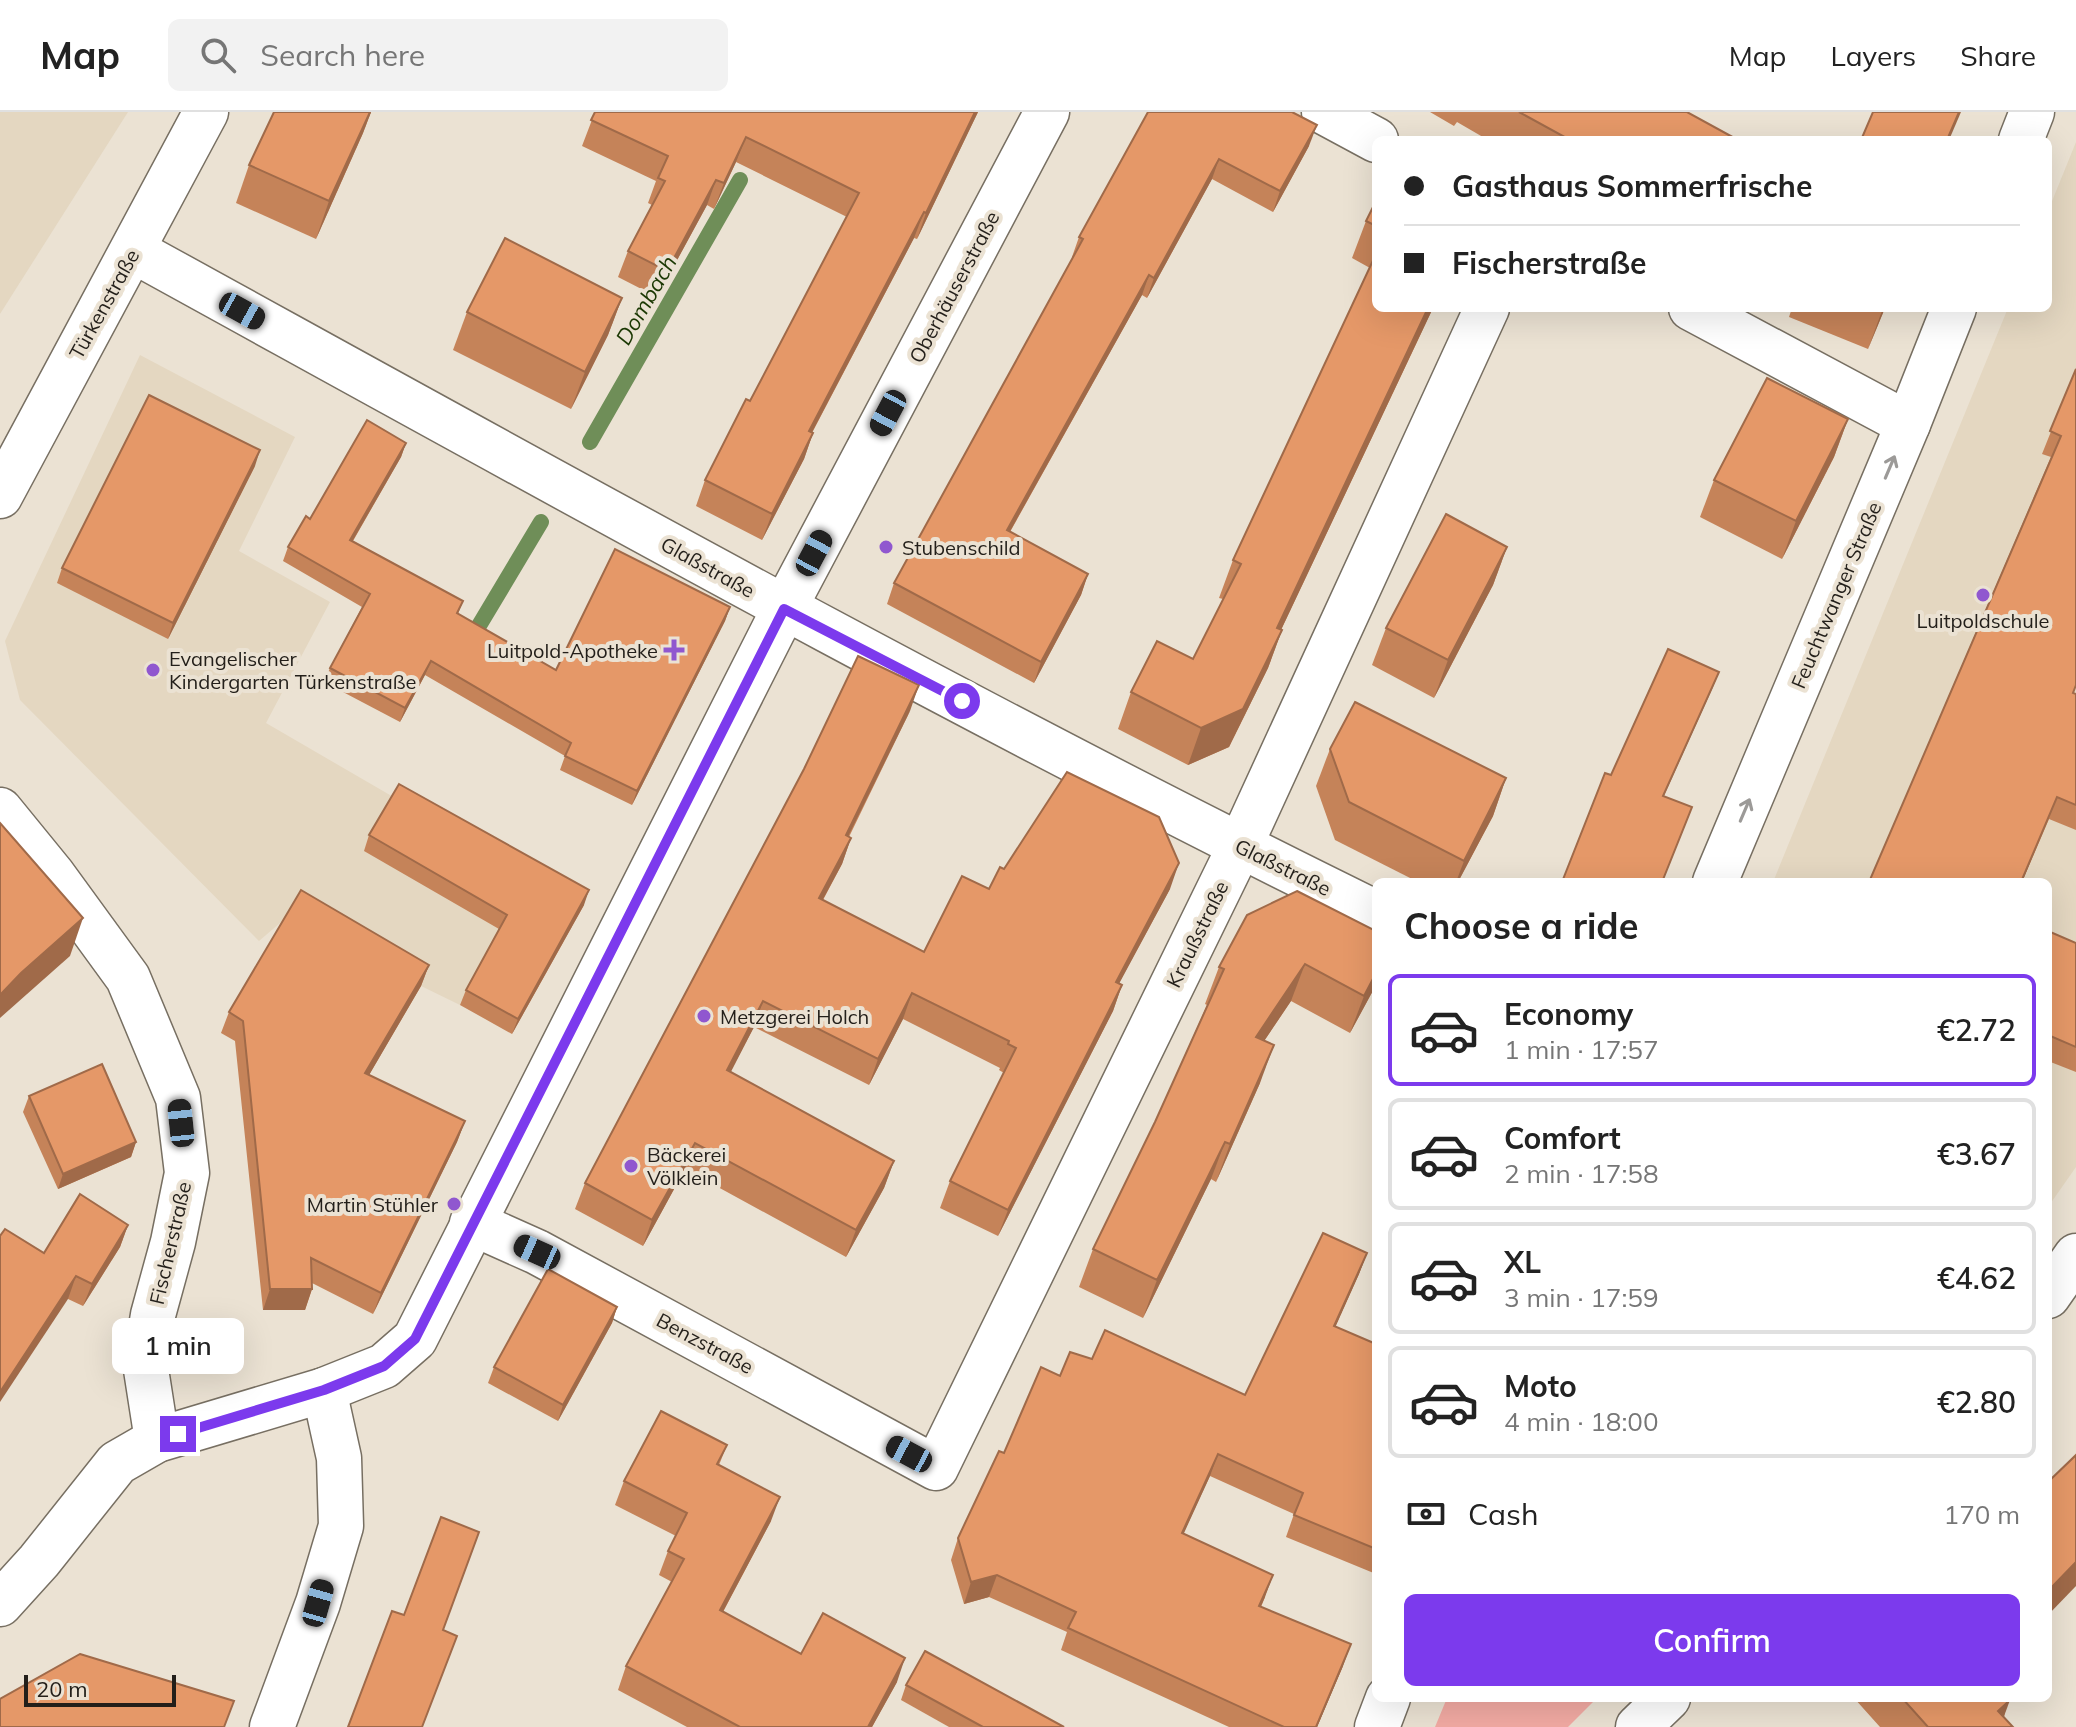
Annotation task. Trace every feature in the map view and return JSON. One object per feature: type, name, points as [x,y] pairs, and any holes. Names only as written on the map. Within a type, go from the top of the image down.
[{"type":"street","name":"Türkenstraße","points":[[0,496],[206,112]]},
{"type":"street","name":"Oberhäuserstraße","points":[[324,1390],[384,1366],[415,1339],[784,609],[1047,112]]},
{"type":"street","points":[[1324,112],[1372,138]]},
{"type":"street","points":[[2023,136],[2032,112]]},
{"type":"street","name":"Glaßstraße","points":[[134,251],[784,609],[1240,846],[1372,911]]},
{"type":"street","name":"Kraußstraße","points":[[936,1468],[1240,846],[1485,312]]},
{"type":"street","points":[[1698,312],[1908,424]]},
{"type":"street","name":"Feuchtwanger Straße","points":[[1717,878],[1952,312]]},
{"type":"street","name":"Fischerstraße","points":[[0,810],[53,875],[128,978],[178,1098],[187,1173],[173,1242],[153,1315],[145,1363],[157,1440]]},
{"type":"street","name":"Benzstraße","points":[[472,1223],[537,1252],[936,1468]]},
{"type":"street","points":[[0,1604],[39,1561],[117,1463],[157,1440],[324,1390],[339,1458],[341,1526],[318,1603],[272,1727]]},
{"type":"street","points":[[1377,1727],[1386,1702]]},
{"type":"street","points":[[1638,1727],[1664,1702]]},
{"type":"shaded area","points":[[0,112],[128,112],[0,314]]},
{"type":"shaded area","name":"Luitpoldschule","points":[[2076,142],[2076,1167],[2052,1201],[2052,878],[1775,878],[2006,312],[2052,312],[2052,201]]},
{"type":"shaded area","name":"Evangelischer Kindergarten Türkenstraße","points":[[140,355],[295,437],[239,551],[330,602],[266,723],[531,877],[460,1005],[421,986],[294,911],[259,941],[20,700],[5,641]]},
{"type":"shaded area","points":[[1445,1702],[1593,1702],[1568,1727],[1435,1727]]},
{"type":"building","points":[[274,112],[370,112],[329,201],[249,165]]},
{"type":"building","points":[[595,112],[975,112],[926,213],[809,431],[813,433],[772,514],[705,480],[859,193],[746,137],[724,183],[716,180],[667,271],[628,251],[665,181],[658,178],[668,156],[591,120]]},
{"type":"building","points":[[1148,112],[1292,112],[1317,125],[1280,191],[1219,159],[1154,278],[1149,275],[1007,530],[1088,574],[1041,662],[894,583],[1083,239],[1079,237]]},
{"type":"building","points":[[1519,112],[1687,112],[1731,136],[1563,136]]},
{"type":"building","points":[[1873,112],[1959,112],[1949,136],[1863,136]]},
{"type":"building","points":[[1372,209],[1372,224],[1366,221]]},
{"type":"building","points":[[505,238],[622,298],[585,372],[467,312]]},
{"type":"building","points":[[1372,263],[1372,312],[1426,312],[1277,628],[1282,630],[1243,709],[1201,728],[1131,692],[1157,641],[1193,659],[1241,564],[1233,560]]},
{"type":"building","points":[[2076,369],[2076,685],[2073,693],[2076,694],[2076,805],[2057,797],[2023,878],[1871,878],[2061,436],[2050,431]]},
{"type":"building","points":[[1767,378],[1848,419],[1796,521],[1714,480]]},
{"type":"building","points":[[149,395],[260,450],[173,623],[62,568]]},
{"type":"building","points":[[367,420],[406,443],[350,540],[463,601],[457,613],[556,670],[615,549],[730,607],[637,791],[565,756],[571,743],[431,661],[405,708],[330,668],[370,594],[288,547],[306,516],[310,519]]},
{"type":"building","points":[[1446,514],[1507,547],[1448,660],[1386,628]]},
{"type":"building","points":[[1668,649],[1719,672],[1663,796],[1692,807],[1664,878],[1564,878],[1605,773],[1611,775]]},
{"type":"building","points":[[858,656],[919,685],[846,835],[851,838],[819,898],[924,952],[962,876],[989,889],[1000,867],[1004,869],[1067,772],[1159,817],[1179,863],[1116,982],[1122,985],[1008,1210],[950,1181],[1016,1048],[1008,1044],[1009,1041],[912,993],[878,1059],[763,1001],[727,1070],[894,1161],[856,1230],[695,1143],[652,1220],[585,1183],[804,769]]},
{"type":"building","points":[[1355,702],[1506,778],[1464,861],[1349,802],[1330,749]]},
{"type":"building","points":[[399,784],[589,890],[518,1019],[466,990],[507,915],[369,835]]},
{"type":"building","points":[[0,823],[83,918],[0,995]]},
{"type":"building","points":[[301,890],[429,965],[365,1073],[465,1121],[381,1293],[311,1258],[312,1289],[270,1289],[243,1021],[229,1012]]},
{"type":"building","points":[[1297,891],[1372,929],[1372,981],[1364,996],[1305,964],[1256,1037],[1274,1045],[1230,1144],[1225,1142],[1157,1280],[1093,1249],[1224,969],[1219,967],[1247,915]]},
{"type":"building","points":[[2052,933],[2076,943],[2076,1047],[2052,1037]]},
{"type":"building","points":[[102,1064],[136,1142],[63,1174],[29,1096]]},
{"type":"building","points":[[80,1194],[128,1225],[92,1284],[76,1276],[0,1392],[0,1236],[5,1229],[44,1253]]},
{"type":"building","points":[[1323,1233],[1367,1253],[1334,1326],[1372,1342],[1372,1547],[1294,1515],[1303,1493],[1218,1454],[1182,1533],[1273,1575],[1259,1606],[1351,1644],[1316,1727],[1284,1727],[1068,1628],[1076,1612],[997,1575],[971,1582],[958,1538],[999,1451],[1004,1453],[1041,1367],[1060,1376],[1070,1352],[1092,1359],[1105,1330],[1245,1395]]},
{"type":"building","points":[[548,1269],[617,1307],[563,1405],[494,1367]]},
{"type":"building","points":[[661,1411],[727,1445],[717,1464],[780,1497],[720,1610],[801,1654],[823,1613],[905,1658],[868,1727],[740,1727],[626,1666],[684,1559],[668,1551],[687,1513],[624,1481]]},
{"type":"building","points":[[2076,1455],[2076,1562],[2052,1587],[2052,1478]]},
{"type":"building","points":[[441,1517],[479,1532],[443,1630],[457,1636],[422,1727],[348,1727],[392,1611],[404,1615]]},
{"type":"building","points":[[925,1651],[1064,1727],[983,1727],[906,1685]]},
{"type":"building","points":[[80,1654],[234,1701],[224,1727],[0,1727],[0,1699]]},
{"type":"building","points":[[1906,1702],[2008,1702],[1998,1711],[2013,1727],[1928,1727]]},
{"type":"waterway","name":"Dombach","points":[[590,442],[740,180]]},
{"type":"waterway","name":"Dombach","points":[[468,644],[541,522]]},
{"type":"place","name":"Stubenschild","points":[[886,547]]},
{"type":"place","name":"Luitpoldschule","points":[[1983,595]]},
{"type":"place","name":"Luitpold-Apotheke","points":[[674,650]]},
{"type":"place","name":"Evangelischer Kindergarten Türkenstraße","points":[[153,670]]},
{"type":"place","name":"Metzgerei Holch","points":[[704,1016]]},
{"type":"place","name":"Bäckerei Völklein","points":[[631,1166]]},
{"type":"place","name":"Martin Stühler","points":[[454,1204]]},
{"type":"route","points":[[178,1434],[324,1390],[384,1366],[415,1339],[784,609],[962,701]]}]
